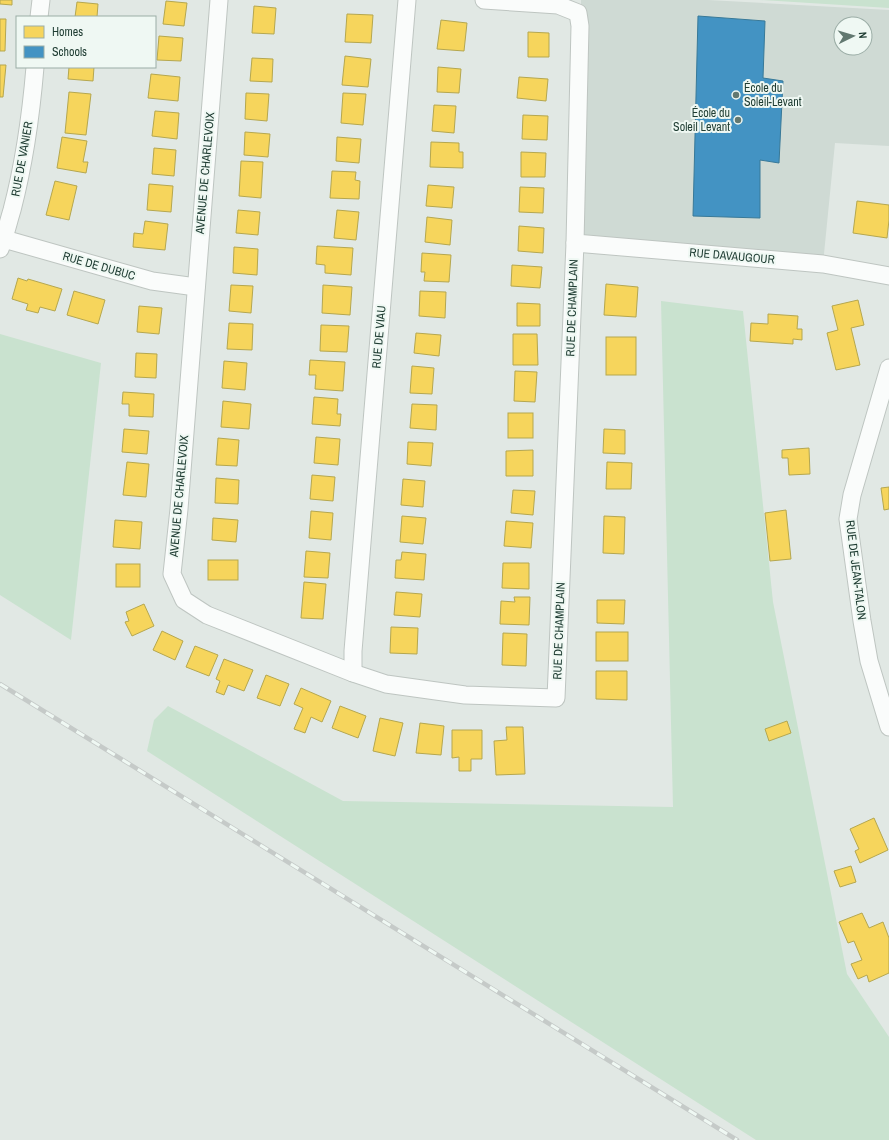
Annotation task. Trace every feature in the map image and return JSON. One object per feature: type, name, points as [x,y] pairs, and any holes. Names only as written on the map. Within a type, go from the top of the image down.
[{"type":"street","points":[[39,16],[41,0]]},
{"type":"street","name":"AVENUE DE CHARLEVOIX","points":[[219,0],[179,510],[172,574],[184,600],[207,615],[353,673],[386,684],[465,695],[556,698]]},
{"type":"street","name":"RUE DE VIAU","points":[[353,673],[354,643],[407,0]]},
{"type":"street","name":"RUE DE CHAMPLAIN","points":[[484,0],[558,5],[578,13],[580,26],[575,243],[556,698]]},
{"type":"street","name":"RUE DE VANIER","points":[[2,244],[18,186],[28,128],[35,68]]},
{"type":"street","name":"RUE DAVAUGOUR","points":[[575,243],[823,264],[889,276]]},
{"type":"street","name":"RUE DE DUBUC","points":[[2,244],[152,281],[196,287]]},
{"type":"street","name":"RUE DE JEAN-TALON","points":[[889,368],[852,495],[848,519],[869,661],[889,727]]},
{"type":"shaded area","name":"École du Soleil-Levant","points":[[581,0],[708,0],[889,10],[889,146],[835,143],[823,264],[580,243]]},
{"type":"green space","points":[[760,0],[889,0],[889,8]]},
{"type":"green space","points":[[661,301],[743,311],[773,602],[847,974],[889,1037],[889,1140],[756,1140],[147,751],[154,720],[168,706],[343,801],[673,807]]},
{"type":"green space","points":[[0,334],[101,363],[71,640],[0,595]]},
{"type":"building: Homes","points":[[0,0],[12,0],[12,5],[0,4]]},
{"type":"building: Homes","points":[[166,1],[187,3],[184,26],[163,24]]},
{"type":"building: Homes","points":[[77,2],[98,4],[97,16],[75,16]]},
{"type":"building: Homes","points":[[254,6],[276,8],[274,34],[252,33]]},
{"type":"building: Homes","points":[[347,14],[373,15],[371,43],[345,42]]},
{"type":"building: Homes","points":[[0,19],[6,19],[5,51],[0,51]]},
{"type":"building: Homes","points":[[441,20],[467,23],[464,51],[437,49]]},
{"type":"building: Homes","points":[[528,32],[549,33],[549,57],[528,57]]},
{"type":"building: Homes","points":[[159,36],[183,38],[181,61],[157,60]]},
{"type":"building: Homes","points":[[345,56],[371,59],[368,87],[342,85]]},
{"type":"building: Homes","points":[[252,58],[273,59],[272,82],[250,81]]},
{"type":"building: Homes","points":[[0,65],[6,65],[3,97],[0,97]]},
{"type":"building: Homes","points":[[438,67],[461,69],[459,93],[437,92]]},
{"type":"building: Homes","points":[[69,68],[94,68],[93,81],[68,79]]},
{"type":"building: Homes","points":[[151,74],[180,77],[178,101],[148,98]]},
{"type":"building: Homes","points":[[519,77],[548,79],[546,101],[517,98]]},
{"type":"building: Homes","points":[[69,92],[91,94],[86,135],[65,133]]},
{"type":"building: Homes","points":[[246,93],[269,94],[267,121],[245,119]]},
{"type":"building: Homes","points":[[343,93],[366,94],[363,125],[341,123]]},
{"type":"building: Homes","points":[[434,105],[456,106],[454,133],[432,131]]},
{"type":"building: Homes","points":[[155,111],[179,113],[177,139],[152,136]]},
{"type":"building: Homes","points":[[523,115],[548,116],[547,140],[522,139]]},
{"type":"building: Homes","points":[[245,132],[270,134],[268,157],[244,155]]},
{"type":"building: Homes","points":[[62,137],[87,141],[83,162],[88,162],[86,173],[57,168]]},
{"type":"building: Homes","points":[[337,137],[361,139],[359,163],[336,161]]},
{"type":"building: Homes","points":[[431,142],[459,143],[459,152],[463,152],[463,168],[430,167]]},
{"type":"building: Homes","points":[[154,148],[176,150],[174,176],[152,174]]},
{"type":"building: Homes","points":[[521,152],[546,153],[545,177],[521,177]]},
{"type":"building: Homes","points":[[241,161],[263,162],[261,198],[239,196]]},
{"type":"building: Homes","points":[[332,171],[356,172],[355,180],[360,181],[359,199],[330,198]]},
{"type":"building: Homes","points":[[55,181],[77,186],[69,220],[46,215]]},
{"type":"building: Homes","points":[[149,184],[173,186],[171,212],[147,210]]},
{"type":"building: Homes","points":[[428,185],[454,187],[452,208],[426,206]]},
{"type":"building: Homes","points":[[520,187],[544,188],[543,213],[519,212]]},
{"type":"building: Homes","points":[[857,201],[889,205],[887,238],[853,233]]},
{"type":"building: Homes","points":[[238,210],[260,212],[258,235],[236,233]]},
{"type":"building: Homes","points":[[337,210],[359,212],[356,240],[334,238]]},
{"type":"building: Homes","points":[[427,217],[452,220],[450,245],[425,242]]},
{"type":"building: Homes","points":[[145,221],[168,224],[165,250],[133,247],[134,233],[143,234]]},
{"type":"building: Homes","points":[[519,226],[544,228],[543,253],[518,251]]},
{"type":"building: Homes","points":[[317,246],[353,248],[351,275],[325,273],[325,265],[316,264]]},
{"type":"building: Homes","points":[[234,247],[258,249],[257,275],[233,273]]},
{"type":"building: Homes","points":[[422,253],[451,255],[449,282],[424,281],[425,272],[421,272]]},
{"type":"building: Homes","points":[[512,265],[542,267],[540,288],[511,286]]},
{"type":"building: Homes","points":[[18,278],[27,281],[28,279],[62,289],[55,311],[40,307],[38,313],[26,310],[28,304],[12,299]]},
{"type":"building: Homes","points":[[606,284],[638,287],[636,317],[604,315]]},
{"type":"building: Homes","points":[[231,285],[253,286],[251,313],[229,311]]},
{"type":"building: Homes","points":[[323,285],[352,287],[350,315],[322,313]]},
{"type":"building: Homes","points":[[74,291],[105,300],[98,324],[67,315]]},
{"type":"building: Homes","points":[[420,291],[446,292],[445,318],[419,316]]},
{"type":"building: Homes","points":[[858,300],[864,325],[851,328],[860,365],[836,370],[827,333],[838,330],[832,306]]},
{"type":"building: Homes","points":[[517,303],[540,304],[540,326],[517,326]]},
{"type":"building: Homes","points":[[139,306],[162,308],[159,334],[137,332]]},
{"type":"building: Homes","points":[[768,314],[798,316],[797,329],[802,329],[802,340],[793,339],[793,344],[750,341],[751,323],[768,324]]},
{"type":"building: Homes","points":[[229,323],[253,324],[252,350],[227,349]]},
{"type":"building: Homes","points":[[321,325],[349,326],[347,352],[320,351]]},
{"type":"building: Homes","points":[[416,333],[441,335],[439,356],[414,353]]},
{"type":"building: Homes","points":[[513,334],[537,334],[538,365],[513,365]]},
{"type":"building: Homes","points":[[606,337],[636,337],[636,375],[606,375]]},
{"type":"building: Homes","points":[[136,353],[157,354],[156,378],[135,377]]},
{"type":"building: Homes","points":[[310,360],[345,362],[343,391],[315,389],[316,375],[309,375]]},
{"type":"building: Homes","points":[[224,361],[247,363],[245,390],[222,388]]},
{"type":"building: Homes","points":[[412,366],[434,368],[432,394],[410,393]]},
{"type":"building: Homes","points":[[515,371],[537,372],[535,402],[514,401]]},
{"type":"building: Homes","points":[[123,392],[154,394],[153,417],[129,416],[129,404],[122,404]]},
{"type":"building: Homes","points":[[314,397],[338,399],[337,414],[341,414],[340,426],[312,424]]},
{"type":"building: Homes","points":[[223,401],[251,404],[249,429],[221,427]]},
{"type":"building: Homes","points":[[412,404],[437,405],[436,430],[410,428]]},
{"type":"building: Homes","points":[[508,413],[533,413],[533,438],[508,438]]},
{"type":"building: Homes","points":[[124,429],[149,431],[147,454],[122,452]]},
{"type":"building: Homes","points":[[604,429],[625,430],[625,454],[603,453]]},
{"type":"building: Homes","points":[[316,437],[340,439],[338,465],[314,463]]},
{"type":"building: Homes","points":[[218,438],[239,440],[237,466],[216,465]]},
{"type":"building: Homes","points":[[408,442],[433,443],[431,466],[407,464]]},
{"type":"building: Homes","points":[[809,448],[810,474],[789,475],[788,458],[782,458],[782,450]]},
{"type":"building: Homes","points":[[533,450],[533,476],[506,476],[506,451]]},
{"type":"building: Homes","points":[[127,462],[149,464],[146,497],[123,495]]},
{"type":"building: Homes","points":[[607,462],[632,463],[631,489],[606,489]]},
{"type":"building: Homes","points":[[312,475],[335,477],[333,501],[310,499]]},
{"type":"building: Homes","points":[[216,478],[239,480],[238,504],[215,503]]},
{"type":"building: Homes","points":[[403,479],[425,481],[423,507],[401,505]]},
{"type":"building: Homes","points":[[889,487],[889,509],[884,510],[881,488]]},
{"type":"building: Homes","points":[[513,490],[535,491],[533,515],[511,513]]},
{"type":"building: Homes","points":[[786,510],[791,559],[770,561],[765,513]]},
{"type":"building: Homes","points":[[311,511],[333,513],[331,540],[309,538]]},
{"type":"building: Homes","points":[[402,516],[426,518],[423,544],[400,542]]},
{"type":"building: Homes","points":[[604,516],[625,517],[624,554],[603,553]]},
{"type":"building: Homes","points":[[213,518],[238,520],[236,542],[212,540]]},
{"type":"building: Homes","points":[[115,520],[142,522],[140,549],[113,547]]},
{"type":"building: Homes","points":[[506,521],[533,523],[531,548],[504,546]]},
{"type":"building: Homes","points":[[306,551],[330,553],[328,578],[304,577]]},
{"type":"building: Homes","points":[[402,552],[426,554],[424,580],[395,578],[396,560],[401,560]]},
{"type":"building: Homes","points":[[208,560],[238,560],[238,580],[208,580]]},
{"type":"building: Homes","points":[[503,563],[529,563],[529,589],[502,588]]},
{"type":"building: Homes","points":[[116,564],[140,564],[140,587],[116,587]]},
{"type":"building: Homes","points":[[304,582],[326,584],[323,619],[301,618]]},
{"type":"building: Homes","points":[[396,592],[422,594],[420,617],[394,615]]},
{"type":"building: Homes","points":[[514,597],[530,597],[529,625],[500,624],[501,601],[515,602]]},
{"type":"building: Homes","points":[[597,600],[625,600],[624,624],[597,623]]},
{"type":"building: Homes","points":[[144,604],[154,626],[132,636],[125,622],[129,621],[126,612]]},
{"type":"building: Homes","points":[[391,627],[418,628],[417,654],[390,653]]},
{"type":"building: Homes","points":[[162,631],[183,641],[175,660],[153,650]]},
{"type":"building: Homes","points":[[596,632],[628,632],[628,661],[596,661]]},
{"type":"building: Homes","points":[[503,633],[527,634],[526,666],[502,665]]},
{"type":"building: Homes","points":[[195,646],[218,655],[209,676],[186,667]]},
{"type":"building: Homes","points":[[224,659],[253,670],[244,691],[228,685],[224,695],[216,692],[220,681],[216,679]]},
{"type":"building: Homes","points":[[596,671],[627,671],[627,700],[596,699]]},
{"type":"building: Homes","points":[[266,675],[289,684],[280,706],[257,698]]},
{"type":"building: Homes","points":[[301,688],[331,701],[322,722],[311,717],[305,733],[294,729],[303,708],[294,704]]},
{"type":"building: Homes","points":[[340,706],[366,716],[358,738],[332,728]]},
{"type":"building: Homes","points":[[380,718],[403,723],[395,756],[373,751]]},
{"type":"building: Homes","points":[[787,721],[791,733],[769,741],[765,729]]},
{"type":"building: Homes","points":[[420,723],[444,726],[441,755],[416,753]]},
{"type":"building: Homes","points":[[506,727],[523,727],[525,774],[496,775],[494,741],[507,740]]},
{"type":"building: Homes","points":[[452,730],[482,730],[482,759],[471,759],[471,771],[459,771],[459,757],[452,758]]},
{"type":"building: Homes","points":[[874,818],[888,850],[860,863],[855,851],[859,849],[850,829]]},
{"type":"building: Homes","points":[[851,866],[856,882],[840,887],[834,871]]},
{"type":"building: Homes","points":[[862,913],[869,928],[883,922],[889,938],[889,973],[869,982],[867,975],[858,979],[851,964],[862,960],[854,941],[848,943],[839,922]]},
{"type":"building: Schools","name":"École du Soleil Levant","points":[[698,16],[765,21],[763,78],[783,81],[779,163],[760,160],[760,218],[693,216]]},
{"type":"railway","points":[[0,684],[737,1140]]},
{"type":"place","name":"École du Soleil-Levant","points":[[736,95]]},
{"type":"place","name":"École du Soleil Levant","points":[[738,120]]}]
